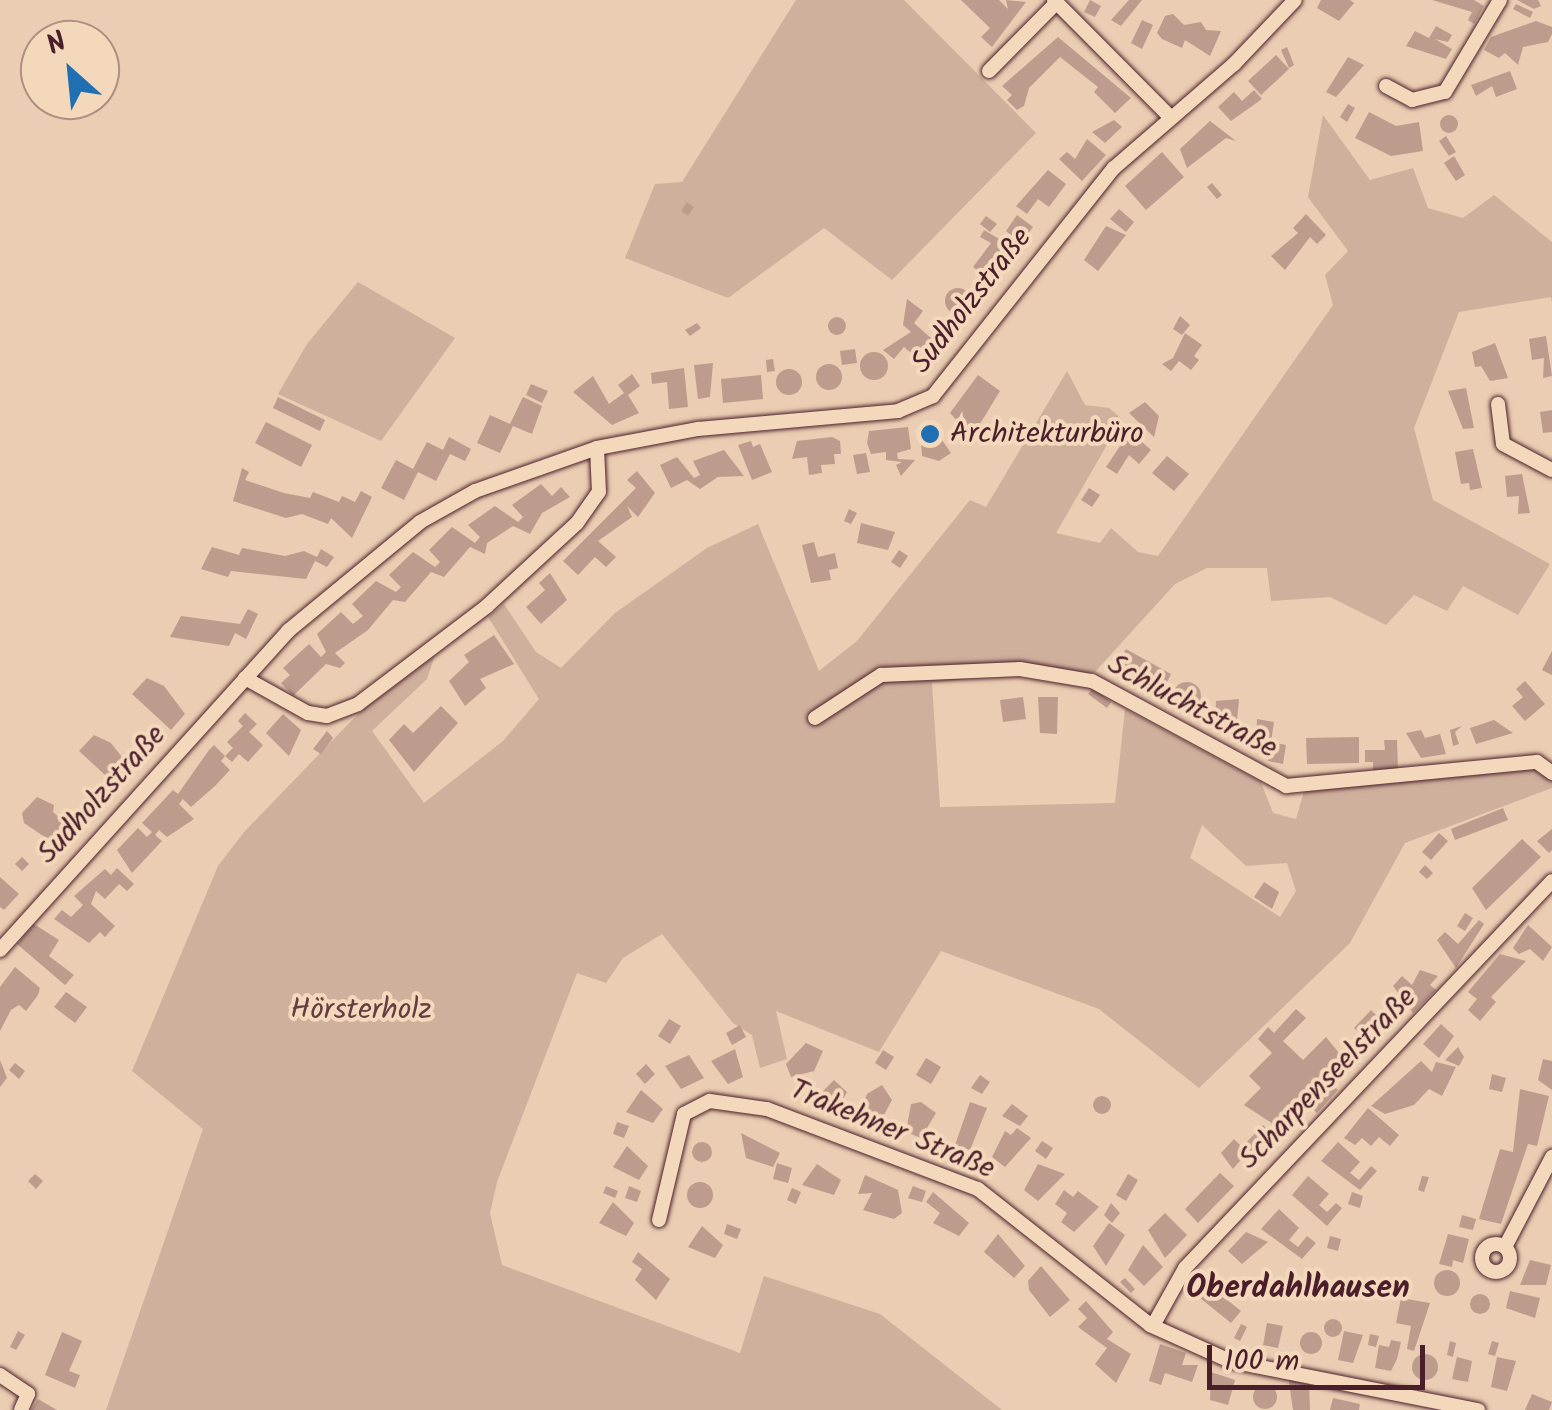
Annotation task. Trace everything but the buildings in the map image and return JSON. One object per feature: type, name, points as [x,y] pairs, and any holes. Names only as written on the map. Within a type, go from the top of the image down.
[{"type":"street","name":"Sudholzstraße","points":[[0,950],[245,678],[324,597],[398,536],[475,491],[597,448],[698,429],[898,411],[926,401],[953,376],[1087,199],[1295,0]]},
{"type":"street","points":[[1386,86],[1412,100],[1445,92],[1500,0]]},
{"type":"street","points":[[990,70],[1055,1],[1171,118]]},
{"type":"street","points":[[1498,404],[1503,444],[1552,470]]},
{"type":"street","points":[[245,678],[308,713],[327,716],[358,704],[488,606],[577,523],[599,492],[597,448]]},
{"type":"street","name":"Schluchtstraße","points":[[815,718],[880,675],[1020,669],[1092,681],[1286,786],[1537,762],[1552,773]]},
{"type":"street","name":"Scharpenseelstraße","points":[[1152,1324],[1186,1268],[1552,881]]},
{"type":"street","name":"Trakehner Straße","points":[[659,1220],[684,1114],[710,1101],[767,1110],[978,1189],[1152,1324]]},
{"type":"street","points":[[1505,1248],[1552,1157]]},
{"type":"street","points":[[1152,1324],[1230,1361],[1478,1410]]},
{"type":"street","points":[[0,1376],[28,1394],[21,1410]]},
{"type":"green space","points":[[796,0],[904,0],[1036,133],[892,280],[824,228],[728,298],[625,258],[655,184],[682,182]]},
{"type":"green space","name":"Hörsterholz","points":[[1323,115],[1370,180],[1413,168],[1428,208],[1463,218],[1494,195],[1552,242],[1552,302],[1551,297],[1459,312],[1414,428],[1433,500],[1550,564],[1518,615],[1463,586],[1447,611],[1414,595],[1386,625],[1330,597],[1271,601],[1267,568],[1207,568],[1175,584],[1094,673],[1038,671],[932,683],[940,807],[1115,803],[1125,709],[1261,782],[1273,813],[1296,819],[1304,791],[1529,766],[1552,781],[1552,788],[1405,843],[1350,943],[1199,1088],[1099,1009],[941,951],[879,1052],[776,1011],[787,1059],[760,1068],[752,1035],[733,1023],[662,934],[623,958],[606,983],[577,973],[497,1182],[490,1213],[502,1265],[740,1353],[764,1276],[880,1314],[1002,1410],[106,1410],[203,1129],[132,1071],[218,866],[244,832],[359,713],[435,655],[427,679],[372,731],[424,803],[503,741],[539,699],[488,617],[504,604],[536,652],[561,668],[615,613],[707,548],[758,524],[819,671],[857,641],[970,500],[986,507],[1067,371],[1085,405],[1109,408],[1122,419],[1056,533],[1100,543],[1111,528],[1138,552],[1158,556],[1333,305],[1325,275],[1348,251],[1308,197]],"holes":[[[1202,825],[1246,866],[1287,863],[1296,891],[1280,917],[1190,858]]]},
{"type":"green space","points":[[358,282],[455,338],[381,441],[278,394],[307,344]]},
{"type":"place","name":"Architekturbüro","points":[[930,434]]},
{"type":"district","name":"Oberdahlhausen","points":[[1298,1289]]}]
